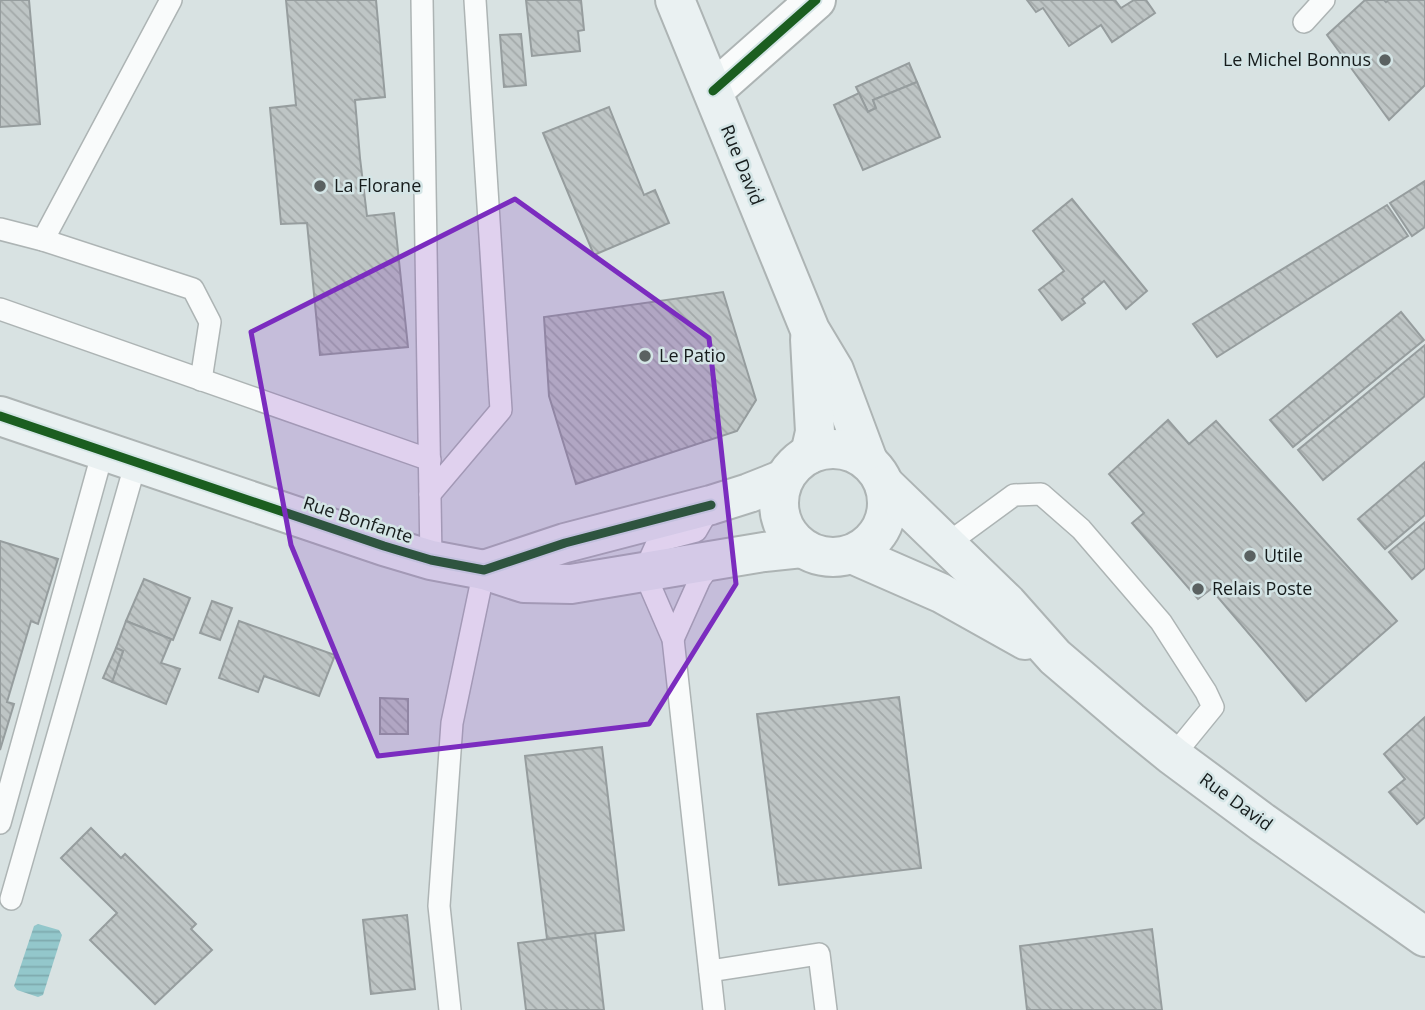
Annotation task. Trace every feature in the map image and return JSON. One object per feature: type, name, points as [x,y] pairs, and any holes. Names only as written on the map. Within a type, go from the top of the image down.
[{"type":"main road","name":"Rue David","points":[[675,0],[810,330],[834,370],[876,473],[1007,603],[1055,657],[1173,756],[1425,937]]},
{"type":"main road","name":"Rue David","points":[[797,466],[815,432],[810,330]]},
{"type":"main road","name":"Rue Bonfante","points":[[0,416],[431,561],[484,570],[524,583],[571,584],[802,548]]},
{"type":"main road","points":[[825,449],[840,449],[855,454],[876,473],[887,501],[885,518],[878,534],[866,546],[852,554],[835,558],[802,548],[791,538],[779,509],[779,493],[797,466],[825,449]]},
{"type":"main road","name":"Rue Bonfante","points":[[484,570],[565,543],[749,493],[797,466]]},
{"type":"main road","name":"Rue David","points":[[852,554],[941,593],[1055,657]]},
{"type":"street","points":[[713,91],[816,0]]},
{"type":"lane","points":[[43,240],[171,0]]},
{"type":"lane","points":[[422,0],[431,561]]},
{"type":"lane","points":[[430,494],[500,410],[475,0]]},
{"type":"lane","points":[[1304,22],[1324,0]]},
{"type":"lane","points":[[0,229],[43,240],[193,289],[210,322],[201,380]]},
{"type":"lane","points":[[0,309],[430,460]]},
{"type":"lane","points":[[0,823],[119,456]]},
{"type":"lane","points":[[11,899],[119,456]]},
{"type":"lane","points":[[947,544],[1014,495],[1041,494],[1081,529],[1161,622],[1213,707],[1173,756]]},
{"type":"lane","points":[[711,505],[696,531],[658,541],[644,572],[673,639],[714,1010]]},
{"type":"lane","points":[[673,639],[700,579],[713,561]]},
{"type":"lane","points":[[450,1010],[439,906],[452,723],[484,570]]},
{"type":"lane","points":[[710,971],[819,954],[826,1010]]},
{"type":"highlighted area","points":[[515,199],[709,338],[736,584],[649,724],[378,756],[291,545],[251,332]]},
{"type":"water","points":[[38,924],[59,930],[62,935],[43,995],[38,997],[17,990],[14,986],[34,926]]},
{"type":"building","points":[[0,0],[29,0],[40,124],[0,127]]},
{"type":"building","name":"La Florane","points":[[286,0],[376,0],[385,97],[355,100],[360,158],[367,216],[394,213],[408,347],[320,355],[307,223],[281,224],[270,108],[296,105]]},
{"type":"building","points":[[526,0],[581,0],[584,30],[578,31],[580,51],[532,56]]},
{"type":"building","points":[[1027,0],[1115,0],[1121,8],[1134,0],[1146,0],[1155,13],[1112,42],[1101,25],[1069,46],[1043,8],[1036,12]]},
{"type":"building","name":"Le Michel Bonnus","points":[[1365,0],[1425,0],[1425,85],[1389,120],[1327,35]]},
{"type":"building","points":[[521,34],[526,85],[504,87],[500,35]]},
{"type":"building","points":[[909,63],[917,82],[873,100],[876,108],[868,112],[856,87]]},
{"type":"building","points":[[917,82],[940,137],[863,170],[834,105],[859,93],[868,112],[876,108],[873,100]]},
{"type":"building","points":[[609,107],[644,195],[655,190],[669,223],[594,255],[543,133]]},
{"type":"building","points":[[1425,181],[1425,227],[1412,236],[1390,203]]},
{"type":"building","points":[[1072,199],[1147,291],[1126,309],[1104,281],[1082,299],[1085,303],[1062,320],[1039,290],[1064,271],[1033,231]]},
{"type":"building","points":[[1387,205],[1408,236],[1217,357],[1193,324]]},
{"type":"building","name":"Le Patio","points":[[723,292],[756,400],[737,431],[576,484],[549,396],[544,317]]},
{"type":"building","points":[[1401,312],[1424,340],[1293,447],[1270,420]]},
{"type":"building","points":[[1425,345],[1425,396],[1323,480],[1298,450]]},
{"type":"building","name":"Utile","points":[[1168,420],[1189,444],[1216,421],[1397,621],[1306,701],[1211,589],[1198,599],[1132,523],[1144,513],[1109,474]]},
{"type":"building","points":[[1425,462],[1425,515],[1385,549],[1358,519]]},
{"type":"building","points":[[1425,522],[1425,568],[1412,579],[1389,552]]},
{"type":"building","points":[[0,541],[58,559],[38,624],[31,621],[7,702],[14,704],[0,750]]},
{"type":"building","points":[[144,579],[190,598],[173,640],[126,621]]},
{"type":"building","points":[[212,601],[232,608],[220,640],[200,633]]},
{"type":"building","points":[[126,621],[171,639],[161,663],[180,669],[166,704],[112,682],[123,651],[116,648]]},
{"type":"building","points":[[239,621],[335,655],[319,696],[264,676],[258,692],[219,678]]},
{"type":"building","points":[[116,648],[123,651],[112,682],[103,678]]},
{"type":"building","points":[[899,697],[921,868],[779,885],[757,714]]},
{"type":"building","points":[[380,698],[408,699],[408,734],[380,734]]},
{"type":"building","points":[[1425,717],[1425,817],[1417,824],[1389,792],[1405,779],[1384,754]]},
{"type":"building","points":[[602,747],[624,930],[547,939],[525,756]]},
{"type":"building","points":[[91,828],[121,858],[125,854],[196,924],[191,929],[212,950],[155,1004],[90,940],[117,913],[61,858]]},
{"type":"building","points":[[407,915],[415,989],[371,994],[363,920]]},
{"type":"building","points":[[1152,929],[1162,1010],[1027,1010],[1020,946]]},
{"type":"building","points":[[595,933],[604,1010],[526,1010],[518,943]]},
{"type":"cycle path","points":[[713,91],[816,0]]},
{"type":"cycle path","points":[[0,416],[384,546],[431,560],[484,570],[565,543],[711,505]]},
{"type":"place","name":"Le Michel Bonnus","points":[[1385,60]]},
{"type":"place","name":"La Florane","points":[[320,186]]},
{"type":"place","name":"Le Patio","points":[[645,356]]},
{"type":"place","name":"Utile","points":[[1250,556]]},
{"type":"place","name":"Relais Poste","points":[[1198,589]]}]
